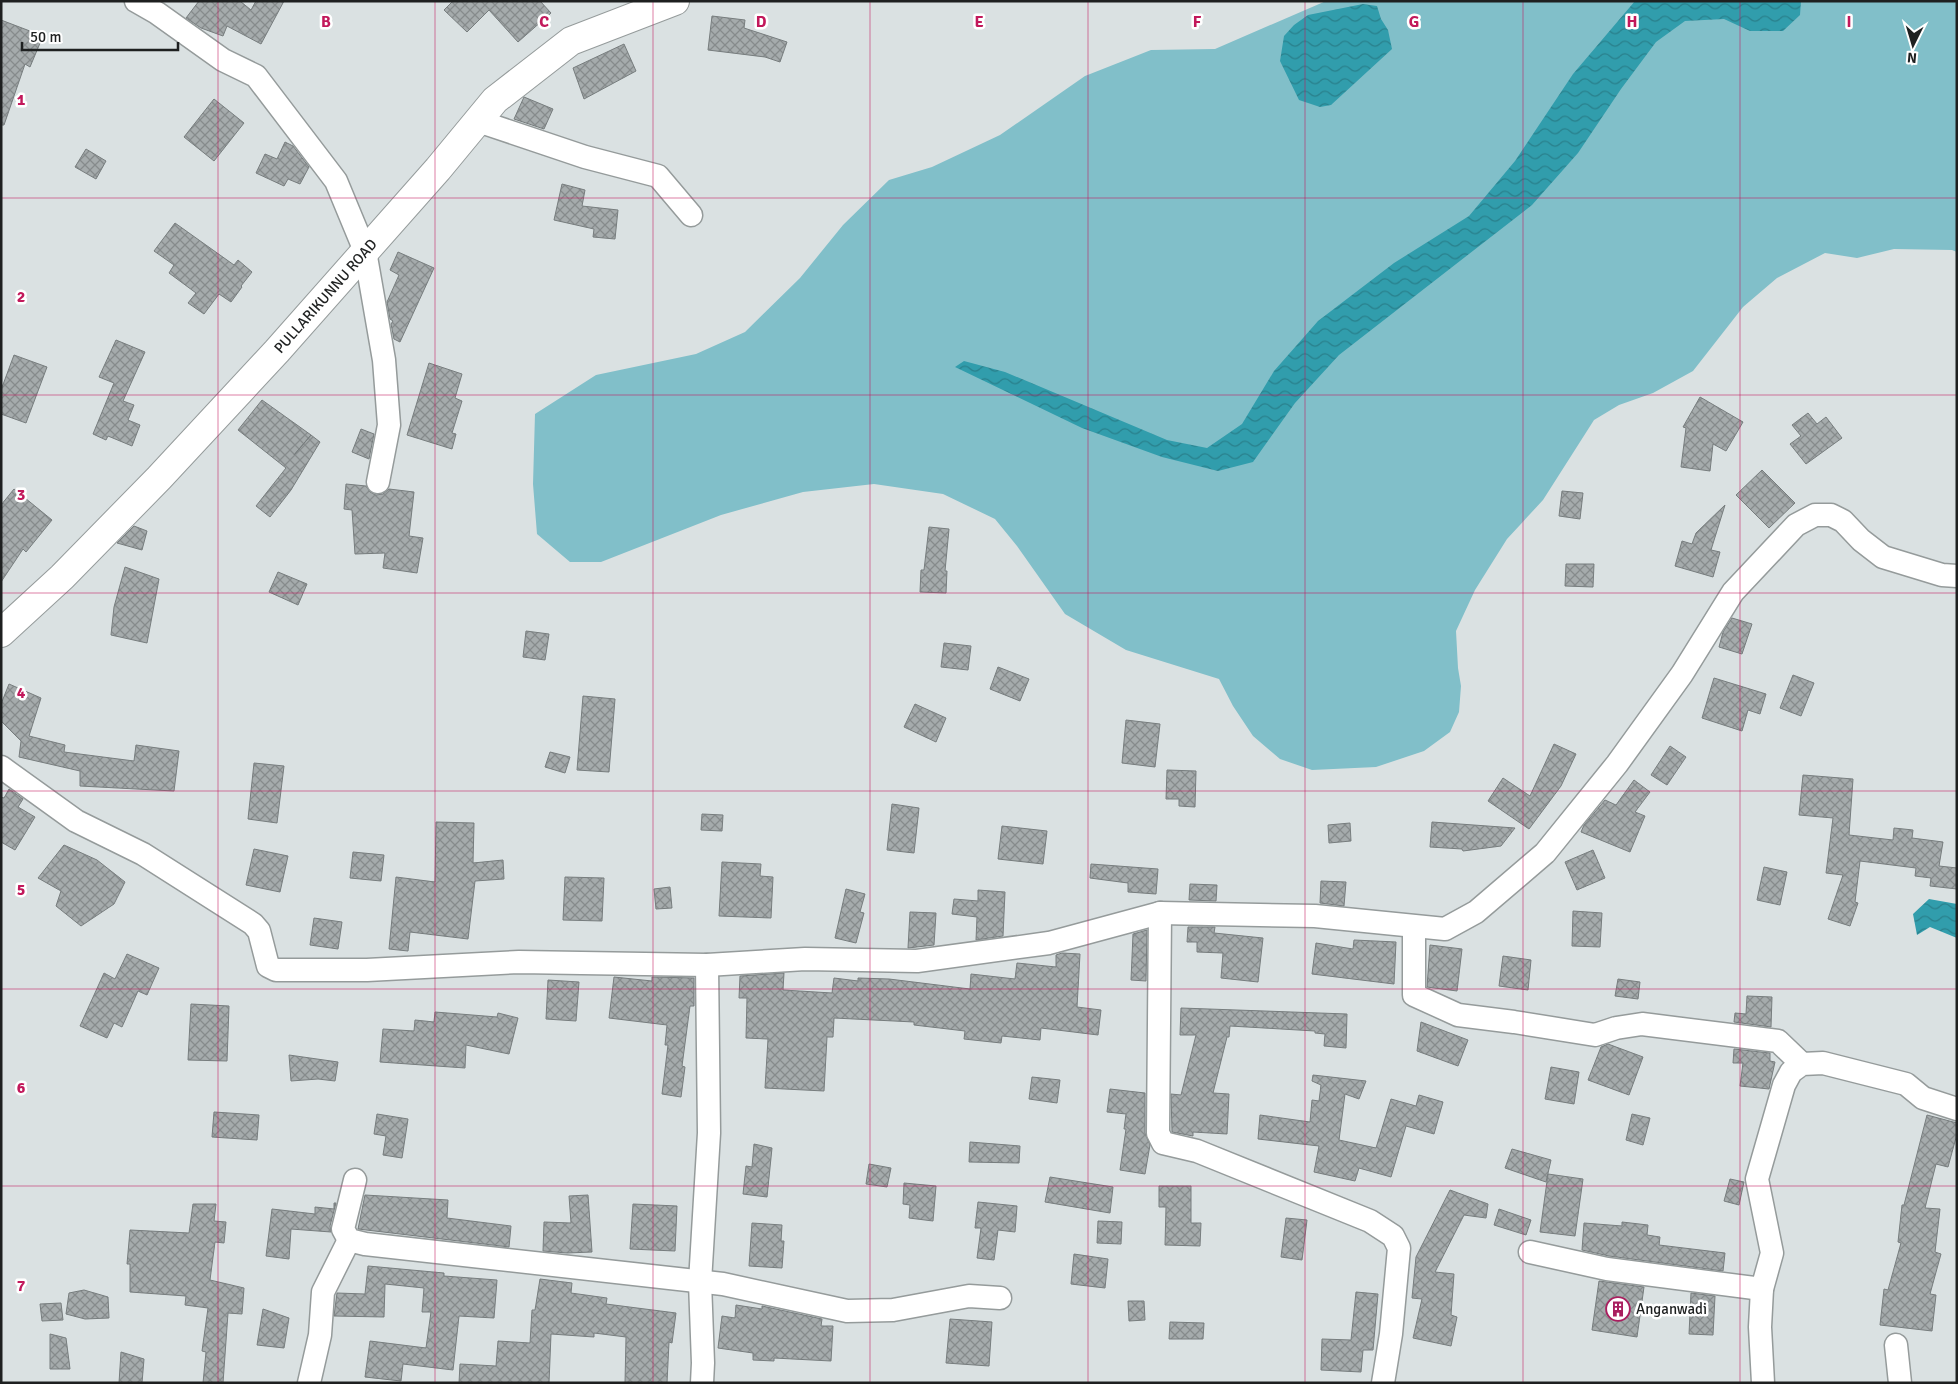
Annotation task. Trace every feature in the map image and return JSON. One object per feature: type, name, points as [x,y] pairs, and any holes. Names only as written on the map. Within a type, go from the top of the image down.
[{"type":"main road","name":"PULLARIKUNNU ROAD","points":[[1,634],[62,577],[159,478],[277,351],[438,169],[495,100],[570,41],[669,2]]},
{"type":"street","points":[[136,1],[157,13],[224,60],[256,76],[336,181],[366,251],[384,360],[389,425],[378,482]]},
{"type":"street","points":[[478,121],[584,157],[658,176],[691,215]]},
{"type":"street","points":[[1,767],[76,821],[143,854],[253,924],[259,931],[268,966],[276,970],[367,970],[519,962],[707,965],[805,959],[917,961],[1049,943],[1160,913],[1315,916],[1445,929],[1476,912],[1546,853],[1617,764],[1682,674],[1733,592],[1796,525],[1815,515],[1831,515],[1843,520],[1861,540],[1883,557],[1942,575],[1957,576]]},
{"type":"street","points":[[1160,913],[1158,1133],[1160,1138],[1163,1142],[1197,1151],[1370,1221],[1393,1236],[1399,1248],[1391,1334],[1383,1383]]},
{"type":"street","points":[[1414,927],[1414,995],[1458,1015],[1595,1035],[1616,1028],[1642,1024],[1778,1041],[1802,1064]]},
{"type":"street","points":[[702,1383],[700,1282],[709,1133],[707,965]]},
{"type":"street","points":[[1764,1383],[1760,1327],[1762,1289],[1772,1252],[1758,1179],[1784,1085],[1791,1072],[1802,1064],[1822,1063],[1906,1084],[1923,1098],[1957,1109]]},
{"type":"street","points":[[355,1180],[343,1229],[349,1240],[365,1244],[723,1284],[847,1311],[893,1310],[969,1296],[1000,1298]]},
{"type":"street","points":[[308,1383],[320,1336],[323,1292],[349,1240]]},
{"type":"street","points":[[1530,1252],[1607,1269],[1762,1289]]},
{"type":"street","points":[[1896,1345],[1900,1383]]},
{"type":"shaded area","points":[[1326,1],[1957,1],[1957,252],[1952,250],[1894,249],[1857,258],[1825,253],[1777,278],[1743,307],[1693,371],[1653,393],[1619,405],[1594,420],[1543,500],[1507,539],[1475,590],[1456,631],[1461,686],[1459,712],[1450,732],[1424,751],[1376,767],[1312,770],[1280,759],[1253,736],[1233,706],[1219,679],[1126,650],[1065,614],[1017,546],[995,519],[943,494],[874,484],[803,492],[721,515],[601,562],[570,562],[537,534],[533,484],[535,414],[596,375],[696,354],[745,332],[800,278],[843,225],[889,180],[932,167],[1000,135],[1085,76],[1151,50],[1215,49]]},
{"type":"water","points":[[1635,1],[1801,1],[1800,15],[1783,31],[1750,31],[1724,19],[1685,21],[1656,42],[1621,89],[1578,153],[1532,205],[1339,355],[1295,403],[1253,462],[1218,471],[1162,457],[1082,428],[955,367],[964,361],[1005,372],[1167,440],[1207,448],[1242,424],[1274,371],[1318,321],[1394,263],[1469,216],[1515,161],[1573,74]]},
{"type":"water","points":[[1363,4],[1377,6],[1381,19],[1388,30],[1392,49],[1331,105],[1320,107],[1299,100],[1280,61],[1284,36],[1294,25],[1308,15]]},
{"type":"water","points":[[1929,899],[1957,904],[1957,938],[1930,927],[1917,935],[1913,914]]},
{"type":"building","points":[[199,1],[240,1],[251,10],[256,1],[284,1],[261,44],[227,26],[223,36],[201,28],[186,18]]},
{"type":"building","points":[[453,1],[540,1],[551,13],[518,42],[489,10],[467,32],[444,10]]},
{"type":"building","points":[[712,16],[745,20],[744,28],[787,42],[780,62],[765,57],[708,50]]},
{"type":"building","points":[[1,20],[43,36],[30,67],[25,64],[4,125],[1,125]]},
{"type":"building","points":[[624,44],[636,71],[584,99],[573,68]]},
{"type":"building","points":[[524,97],[553,109],[544,129],[514,119]]},
{"type":"building","points":[[214,99],[244,123],[214,161],[184,137]]},
{"type":"building","points":[[285,142],[293,146],[309,167],[300,184],[288,179],[284,186],[256,173],[265,154],[277,159]]},
{"type":"building","points":[[86,149],[106,161],[96,179],[75,167]]},
{"type":"building","points":[[562,184],[585,190],[582,206],[618,210],[615,239],[593,237],[594,229],[554,220]]},
{"type":"building","points":[[175,223],[234,265],[238,260],[252,272],[231,302],[219,294],[204,314],[188,303],[196,293],[169,273],[174,265],[154,251]]},
{"type":"building","points":[[398,252],[434,268],[400,342],[394,339],[391,324],[393,321],[390,319],[387,302],[399,275],[390,270]]},
{"type":"building","points":[[116,340],[145,352],[123,401],[134,405],[128,420],[140,425],[132,446],[108,436],[106,440],[93,434],[114,383],[99,377]]},
{"type":"building","points":[[14,355],[47,367],[26,423],[1,414],[1,390]]},
{"type":"building","points":[[429,363],[462,374],[455,398],[462,401],[452,433],[456,434],[452,449],[407,435]]},
{"type":"building","points":[[1700,397],[1743,422],[1726,451],[1713,444],[1710,471],[1681,467],[1686,428],[1683,427]]},
{"type":"building","points":[[262,400],[320,442],[291,490],[270,517],[256,506],[286,468],[238,430]]},
{"type":"building","points":[[1808,413],[1817,424],[1826,417],[1842,438],[1806,464],[1790,444],[1801,436],[1792,425]]},
{"type":"building","points":[[361,429],[374,434],[369,459],[352,452]]},
{"type":"building","points":[[1762,470],[1795,503],[1769,528],[1736,495]]},
{"type":"building","points":[[346,484],[366,486],[370,492],[376,495],[383,494],[389,489],[414,492],[409,536],[423,538],[417,573],[383,568],[385,553],[355,554],[352,510],[344,509]]},
{"type":"building","points":[[14,489],[52,520],[26,552],[23,549],[1,582],[1,505]]},
{"type":"building","points":[[1562,491],[1583,493],[1580,519],[1559,516]]},
{"type":"building","points":[[1725,505],[1711,550],[1720,552],[1713,577],[1675,566],[1682,541],[1692,544],[1696,533]]},
{"type":"building","points":[[134,526],[147,531],[142,550],[117,543]]},
{"type":"building","points":[[929,527],[949,529],[945,571],[947,571],[946,593],[920,592],[921,570],[924,570]]},
{"type":"building","points":[[1566,564],[1594,564],[1593,587],[1565,586]]},
{"type":"building","points":[[125,567],[159,579],[147,643],[111,635],[114,607]]},
{"type":"building","points":[[278,572],[307,584],[298,605],[269,592]]},
{"type":"building","points":[[1732,618],[1752,624],[1742,654],[1719,647],[1723,632]]},
{"type":"building","points":[[526,631],[549,634],[545,660],[523,657]]},
{"type":"building","points":[[944,643],[971,646],[968,670],[941,667]]},
{"type":"building","points":[[998,667],[1029,679],[1020,701],[990,689]]},
{"type":"building","points":[[1793,675],[1814,683],[1801,716],[1780,708]]},
{"type":"building","points":[[1714,678],[1766,694],[1760,714],[1748,710],[1742,731],[1702,718]]},
{"type":"building","points":[[9,684],[41,698],[29,736],[65,745],[64,752],[134,761],[136,745],[179,751],[174,791],[80,786],[80,771],[19,757],[21,741],[1,721],[1,704]]},
{"type":"building","points":[[583,696],[615,699],[609,772],[577,770]]},
{"type":"building","points":[[915,704],[946,718],[936,742],[904,727]]},
{"type":"building","points":[[1126,720],[1160,724],[1155,767],[1122,763]]},
{"type":"building","points":[[1554,744],[1576,754],[1561,786],[1529,829],[1488,801],[1503,778],[1530,796]]},
{"type":"building","points":[[1670,746],[1686,757],[1667,785],[1651,775]]},
{"type":"building","points":[[550,752],[570,757],[565,773],[545,767]]},
{"type":"building","points":[[254,763],[284,766],[277,823],[248,819]]},
{"type":"building","points":[[1167,770],[1196,771],[1195,807],[1179,806],[1179,799],[1166,799]]},
{"type":"building","points":[[1803,775],[1853,779],[1849,835],[1893,840],[1894,828],[1913,830],[1912,838],[1943,842],[1939,866],[1957,868],[1957,889],[1930,886],[1931,878],[1915,876],[1916,868],[1860,861],[1855,902],[1858,903],[1850,926],[1828,919],[1843,875],[1826,873],[1833,818],[1799,815]]},
{"type":"building","points":[[1634,780],[1650,792],[1635,812],[1645,816],[1630,852],[1581,832],[1584,825],[1605,800],[1616,805]]},
{"type":"building","points":[[9,789],[23,799],[18,807],[35,817],[15,850],[1,842],[1,797],[4,798]]},
{"type":"building","points":[[892,804],[919,808],[914,853],[887,850]]},
{"type":"building","points":[[702,814],[723,815],[722,831],[701,830]]},
{"type":"building","points":[[436,822],[474,823],[473,863],[503,860],[504,879],[475,881],[468,939],[410,932],[408,951],[389,949],[396,877],[435,882]]},
{"type":"building","points":[[1432,822],[1515,828],[1501,846],[1463,851],[1462,849],[1430,847]]},
{"type":"building","points":[[1350,823],[1351,841],[1329,843],[1328,825]]},
{"type":"building","points":[[1002,826],[1047,831],[1043,864],[998,859]]},
{"type":"building","points":[[64,845],[97,860],[125,882],[114,904],[81,926],[56,906],[61,891],[38,878]]},
{"type":"building","points":[[254,849],[288,856],[280,892],[246,885]]},
{"type":"building","points":[[1593,850],[1605,878],[1577,890],[1565,862]]},
{"type":"building","points":[[353,852],[384,855],[381,881],[350,878]]},
{"type":"building","points":[[722,862],[761,864],[760,876],[773,877],[771,918],[719,916]]},
{"type":"building","points":[[1091,864],[1158,869],[1156,894],[1128,892],[1128,883],[1090,878]]},
{"type":"building","points":[[1764,867],[1787,872],[1780,905],[1757,900]]},
{"type":"building","points":[[565,877],[604,878],[602,921],[563,920]]},
{"type":"building","points":[[1321,881],[1346,882],[1344,906],[1320,903]]},
{"type":"building","points":[[1190,884],[1217,885],[1216,901],[1189,900]]},
{"type":"building","points":[[670,887],[672,908],[656,909],[654,889]]},
{"type":"building","points":[[846,889],[865,894],[860,912],[864,913],[856,943],[835,938]]},
{"type":"building","points":[[978,890],[1005,892],[1003,936],[976,940],[977,917],[952,914],[954,899],[978,901]]},
{"type":"building","points":[[1573,911],[1602,913],[1600,947],[1572,946]]},
{"type":"building","points":[[910,912],[936,913],[934,945],[908,948]]},
{"type":"building","points":[[314,918],[342,922],[338,949],[310,945]]},
{"type":"building","points":[[1188,927],[1215,927],[1214,933],[1263,938],[1258,982],[1221,978],[1223,953],[1197,952],[1197,942],[1187,942]]},
{"type":"building","points":[[1147,930],[1146,981],[1131,980],[1133,934]]},
{"type":"building","points":[[1354,940],[1396,942],[1394,984],[1312,974],[1316,943],[1353,949]]},
{"type":"building","points":[[1430,945],[1462,949],[1457,991],[1427,987]]},
{"type":"building","points":[[1062,953],[1080,954],[1077,1007],[1101,1010],[1098,1035],[1041,1028],[1040,1040],[1002,1036],[1001,1043],[964,1039],[965,1031],[914,1025],[914,1022],[834,1018],[833,1037],[827,1037],[824,1091],[765,1088],[768,1039],[746,1038],[747,998],[739,998],[740,976],[784,973],[783,990],[832,993],[834,978],[858,981],[858,978],[889,979],[970,989],[971,974],[1015,979],[1017,963],[1056,967],[1056,955]]},
{"type":"building","points":[[127,954],[159,968],[147,995],[138,991],[122,1027],[114,1023],[107,1038],[80,1026],[104,973],[115,979]]},
{"type":"building","points":[[1503,956],[1531,960],[1528,990],[1499,986]]},
{"type":"building","points":[[614,977],[652,981],[652,977],[694,978],[694,1006],[690,1006],[682,1066],[685,1067],[681,1097],[662,1094],[668,1045],[665,1045],[667,1025],[609,1018]]},
{"type":"building","points":[[1618,979],[1640,982],[1638,999],[1615,996]]},
{"type":"building","points":[[548,980],[579,982],[576,1021],[546,1019]]},
{"type":"building","points":[[1747,996],[1772,997],[1771,1027],[1734,1022],[1735,1013],[1746,1014]]},
{"type":"building","points":[[191,1004],[229,1006],[227,1061],[188,1060]]},
{"type":"building","points":[[1181,1008],[1347,1014],[1346,1048],[1324,1046],[1325,1034],[1315,1033],[1315,1031],[1230,1026],[1229,1037],[1227,1037],[1213,1093],[1229,1094],[1227,1134],[1193,1132],[1193,1136],[1172,1132],[1171,1094],[1181,1095],[1196,1035],[1180,1035]]},
{"type":"building","points":[[435,1012],[497,1017],[498,1013],[518,1018],[509,1054],[466,1045],[465,1068],[380,1062],[383,1029],[414,1031],[415,1020],[434,1022]]},
{"type":"building","points":[[1421,1022],[1468,1040],[1458,1066],[1417,1051]]},
{"type":"building","points":[[1608,1044],[1643,1057],[1629,1095],[1588,1080],[1601,1047]]},
{"type":"building","points":[[1734,1049],[1770,1053],[1770,1061],[1775,1062],[1769,1089],[1740,1086],[1743,1063],[1733,1063]]},
{"type":"building","points":[[289,1055],[338,1062],[335,1081],[318,1079],[291,1081]]},
{"type":"building","points":[[1551,1067],[1579,1072],[1574,1104],[1545,1099]]},
{"type":"building","points":[[1313,1075],[1366,1081],[1359,1099],[1345,1094],[1339,1140],[1376,1148],[1391,1099],[1416,1106],[1419,1095],[1443,1102],[1434,1134],[1406,1126],[1391,1177],[1359,1168],[1355,1181],[1314,1172],[1319,1146],[1258,1139],[1260,1115],[1310,1122],[1312,1100],[1319,1101],[1321,1085],[1312,1081]]},
{"type":"building","points":[[1032,1077],[1060,1080],[1057,1103],[1029,1099]]},
{"type":"building","points":[[1110,1089],[1145,1093],[1145,1133],[1150,1145],[1145,1174],[1120,1170],[1126,1129],[1124,1129],[1126,1114],[1107,1112]]},
{"type":"building","points":[[214,1112],[259,1115],[257,1140],[212,1137]]},
{"type":"building","points":[[377,1114],[408,1119],[402,1158],[383,1155],[386,1136],[374,1134]]},
{"type":"building","points":[[1632,1114],[1650,1118],[1643,1145],[1626,1140]]},
{"type":"building","points":[[1927,1115],[1957,1123],[1957,1134],[1948,1167],[1936,1164],[1925,1208],[1940,1209],[1935,1252],[1941,1254],[1930,1294],[1936,1295],[1932,1331],[1880,1325],[1884,1289],[1888,1290],[1901,1243],[1898,1242],[1902,1205],[1904,1205]]},
{"type":"building","points":[[970,1142],[1020,1146],[1019,1163],[969,1162]]},
{"type":"building","points":[[754,1144],[772,1148],[767,1197],[743,1194],[746,1166],[752,1167]]},
{"type":"building","points":[[1512,1149],[1551,1160],[1546,1182],[1505,1168]]},
{"type":"building","points":[[869,1164],[891,1168],[887,1187],[866,1184]]},
{"type":"building","points":[[1548,1174],[1583,1179],[1575,1236],[1540,1232]]},
{"type":"building","points":[[1050,1177],[1113,1187],[1110,1213],[1045,1202]]},
{"type":"building","points":[[1730,1179],[1744,1182],[1739,1205],[1724,1201]]},
{"type":"building","points":[[904,1183],[936,1186],[933,1221],[909,1218],[910,1205],[903,1204]]},
{"type":"building","points":[[1159,1186],[1191,1186],[1191,1223],[1201,1223],[1200,1246],[1165,1245],[1166,1207],[1159,1207]]},
{"type":"building","points":[[1450,1190],[1488,1204],[1486,1218],[1464,1215],[1435,1272],[1454,1274],[1451,1315],[1457,1317],[1451,1346],[1413,1338],[1422,1299],[1412,1298],[1416,1257]]},
{"type":"building","points":[[365,1195],[448,1200],[447,1218],[511,1226],[509,1247],[358,1229]]},
{"type":"building","points":[[588,1195],[592,1252],[567,1253],[543,1251],[544,1222],[571,1223],[569,1196]]},
{"type":"building","points":[[978,1202],[1017,1206],[1015,1232],[998,1230],[994,1260],[977,1258],[981,1228],[975,1228]]},
{"type":"building","points":[[334,1203],[336,1203],[330,1226],[331,1232],[291,1229],[289,1259],[266,1256],[272,1209],[315,1214],[315,1207],[334,1209]]},
{"type":"building","points":[[193,1204],[216,1204],[214,1221],[226,1222],[224,1243],[215,1242],[210,1280],[244,1288],[242,1314],[228,1313],[223,1383],[203,1383],[206,1352],[202,1351],[208,1308],[185,1305],[186,1296],[130,1292],[130,1264],[127,1264],[130,1230],[189,1233]]},
{"type":"building","points":[[633,1204],[677,1206],[675,1251],[630,1249]]},
{"type":"building","points":[[1499,1209],[1531,1220],[1526,1235],[1494,1225]]},
{"type":"building","points":[[1286,1218],[1307,1220],[1302,1260],[1281,1257]]},
{"type":"building","points":[[1098,1221],[1122,1222],[1121,1244],[1097,1243]]},
{"type":"building","points":[[1622,1222],[1648,1225],[1647,1235],[1660,1237],[1659,1245],[1725,1253],[1723,1271],[1609,1256],[1582,1250],[1584,1223],[1622,1226]]},
{"type":"building","points":[[752,1223],[782,1225],[781,1241],[784,1241],[782,1268],[749,1266]]},
{"type":"building","points":[[1074,1254],[1108,1259],[1105,1288],[1071,1284]]},
{"type":"building","points":[[368,1266],[444,1273],[444,1276],[497,1280],[494,1318],[459,1316],[453,1370],[403,1364],[401,1381],[365,1377],[370,1341],[426,1348],[431,1312],[422,1312],[424,1288],[385,1284],[384,1317],[334,1316],[337,1293],[365,1294]]},
{"type":"building","points":[[540,1279],[572,1283],[571,1293],[607,1298],[606,1304],[676,1313],[672,1343],[669,1342],[667,1383],[625,1383],[626,1337],[594,1333],[594,1337],[551,1334],[549,1383],[459,1383],[460,1364],[496,1366],[498,1341],[530,1343],[532,1310],[535,1310]]},
{"type":"building","name":"Anganwadi","points":[[1599,1281],[1644,1287],[1637,1337],[1592,1330]]},
{"type":"building","points":[[84,1290],[108,1297],[109,1318],[85,1319],[66,1314],[69,1293]]},
{"type":"building","points":[[1356,1292],[1378,1294],[1373,1350],[1363,1350],[1361,1372],[1321,1370],[1322,1339],[1351,1340]]},
{"type":"building","points":[[1691,1293],[1715,1296],[1713,1335],[1689,1334]]},
{"type":"building","points":[[1128,1301],[1144,1301],[1145,1320],[1129,1321]]},
{"type":"building","points":[[61,1303],[63,1320],[42,1321],[40,1304]]},
{"type":"building","points":[[736,1305],[762,1309],[762,1306],[822,1319],[821,1326],[833,1326],[831,1361],[774,1358],[774,1361],[753,1360],[753,1353],[718,1348],[722,1316],[735,1318]]},
{"type":"building","points":[[263,1309],[289,1318],[284,1348],[257,1345]]},
{"type":"building","points":[[950,1319],[992,1322],[989,1366],[946,1363]]},
{"type":"building","points":[[1170,1322],[1204,1323],[1203,1339],[1169,1339]]},
{"type":"building","points":[[50,1334],[66,1338],[70,1369],[50,1369]]},
{"type":"building","points":[[121,1352],[144,1359],[142,1383],[119,1383]]},
{"type":"place","name":"Anganwadi","points":[[1618,1309]]}]
